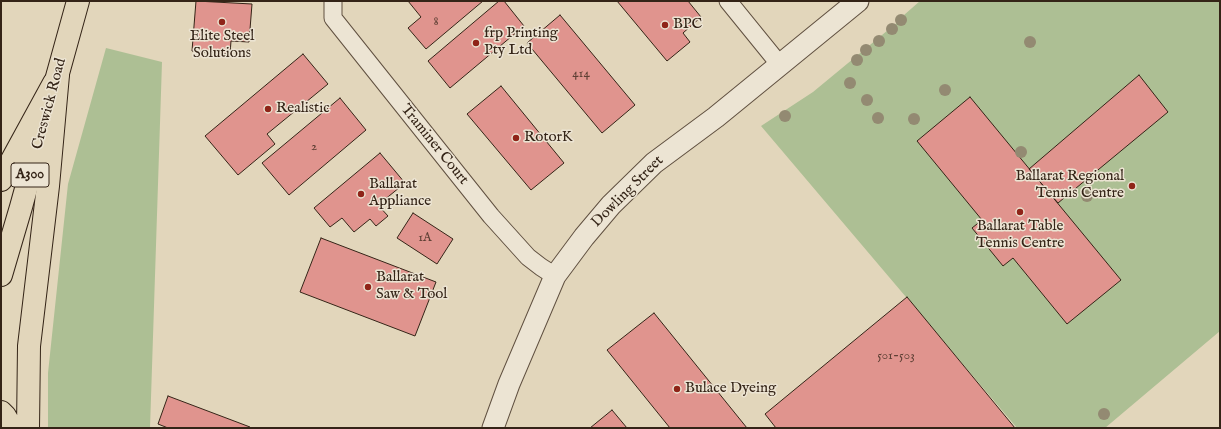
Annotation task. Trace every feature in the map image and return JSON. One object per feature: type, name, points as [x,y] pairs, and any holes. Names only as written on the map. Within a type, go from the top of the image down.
[{"type":"highway","name":"Creswick Road","points":[[1,275],[78,1]]},
{"type":"highway","points":[[1,180],[58,75]]},
{"type":"highway","points":[[28,428],[28,346],[48,186],[58,75]]},
{"type":"highway","points":[[1,412],[12,428]]},
{"type":"street","name":"Traminer Court","points":[[333,1],[333,18],[490,216],[528,256],[541,267],[556,276]]},
{"type":"street","points":[[728,1],[780,65]]},
{"type":"street","name":"Dowling Street","points":[[493,428],[509,384],[556,276],[584,237],[611,205],[654,163],[716,117],[858,1]]},
{"type":"green space","points":[[920,1],[1220,1],[1220,331],[1105,428],[1017,428],[761,126],[813,92],[905,16],[904,15]]},
{"type":"green space","points":[[106,48],[162,62],[150,428],[48,428],[48,373],[68,184]]},
{"type":"building","name":"Elite Steel Solutions","points":[[196,1],[252,4],[249,42],[231,41],[230,54],[192,51]]},
{"type":"building","points":[[408,1],[483,1],[426,49],[408,28],[421,17]]},
{"type":"building","name":"frp Printing Pty Ltd","points":[[499,1],[504,1],[524,26],[450,88],[428,61]]},
{"type":"building","name":"BPC","points":[[617,1],[688,1],[701,17],[683,33],[690,42],[667,61]]},
{"type":"building","points":[[560,15],[635,105],[602,133],[527,43]]},
{"type":"building","name":"Realistic","points":[[303,54],[328,84],[267,134],[275,144],[238,175],[205,136]]},
{"type":"building","points":[[1139,75],[1168,112],[1058,203],[1029,169]]},
{"type":"building","name":"RotorK","points":[[501,86],[564,163],[531,190],[467,114]]},
{"type":"building","name":"Ballarat Table Tennis Centre","points":[[970,97],[1121,280],[1067,324],[1013,258],[1003,266],[972,228],[982,220],[917,141]]},
{"type":"building","points":[[340,98],[366,130],[289,195],[262,163]]},
{"type":"building","name":"Ballarat Appliance","points":[[380,153],[405,183],[378,205],[388,216],[376,226],[370,219],[354,232],[342,218],[330,227],[314,208]]},
{"type":"building","points":[[413,213],[453,239],[437,264],[397,238]]},
{"type":"building","name":"Ballarat Saw & Tool","points":[[321,238],[436,282],[415,336],[300,292]]},
{"type":"building","points":[[907,297],[1015,428],[776,428],[765,414]]},
{"type":"building","name":"Bulace Dyeing","points":[[654,313],[747,428],[670,428],[607,350]]},
{"type":"building","points":[[168,396],[250,428],[168,428],[158,424]]},
{"type":"building","points":[[612,410],[627,428],[590,428]]},
{"type":"place","name":"Elite Steel Solutions","points":[[222,22]]},
{"type":"place","name":"BPC","points":[[665,25]]},
{"type":"place","name":"frp Printing Pty Ltd","points":[[476,43]]},
{"type":"place","name":"Realistic","points":[[268,109]]},
{"type":"place","name":"RotorK","points":[[516,138]]},
{"type":"place","name":"Ballarat Regional Tennis Centre","points":[[1132,186]]},
{"type":"place","name":"Ballarat Appliance","points":[[361,194]]},
{"type":"place","name":"Ballarat Table Tennis Centre","points":[[1020,212]]},
{"type":"place","name":"Ballarat Saw & Tool","points":[[368,287]]},
{"type":"place","name":"Bulace Dyeing","points":[[677,389]]}]
